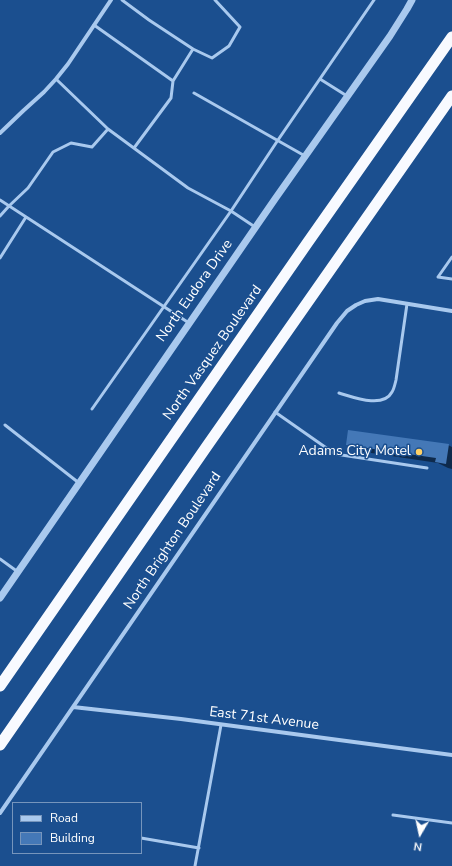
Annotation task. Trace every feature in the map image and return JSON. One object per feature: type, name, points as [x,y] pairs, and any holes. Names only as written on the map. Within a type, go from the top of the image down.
[{"type":"highway","name":"North Vasquez Boulevard","points":[[0,686],[452,37]]},
{"type":"highway","points":[[0,745],[452,96]]},
{"type":"street","points":[[0,133],[56,79],[68,64],[111,0]]},
{"type":"street","name":"North Eudora Drive","points":[[0,598],[255,227],[390,36],[412,0]]},
{"type":"street","name":"North Brighton Boulevard","points":[[0,812],[275,412],[347,311],[356,304],[378,299],[407,304]]},
{"type":"street","points":[[407,304],[452,311]]},
{"type":"street","name":"East 71st Avenue","points":[[73,707],[452,755]]},
{"type":"lane","points":[[122,0],[193,50],[212,58],[230,46],[240,27],[215,0]]},
{"type":"lane","points":[[92,409],[231,211],[374,0]]},
{"type":"lane","points":[[94,25],[173,81]]},
{"type":"lane","points":[[134,148],[170,98],[173,81],[193,50]]},
{"type":"lane","points":[[56,79],[108,129],[188,188],[231,211],[255,227]]},
{"type":"lane","points":[[320,79],[347,96]]},
{"type":"lane","points":[[194,93],[305,156]]},
{"type":"lane","points":[[0,216],[28,188],[53,152],[71,143],[92,147],[108,129]]},
{"type":"lane","points":[[0,200],[189,323]]},
{"type":"lane","points":[[0,258],[26,217]]},
{"type":"lane","points":[[452,257],[438,278],[452,279]]},
{"type":"lane","points":[[339,393],[359,399],[378,401],[386,399],[392,392],[396,380],[407,304]]},
{"type":"lane","points":[[275,412],[335,454],[427,468]]},
{"type":"lane","points":[[5,425],[79,483]]},
{"type":"lane","points":[[0,559],[18,572]]},
{"type":"lane","points":[[195,866],[221,725]]},
{"type":"lane","points":[[393,815],[452,824]]},
{"type":"lane","points":[[142,838],[199,848]]},
{"type":"building","name":"Adams City Motel","points":[[348,430],[449,444],[446,464],[435,462],[436,458],[346,445]]},
{"type":"place","name":"Adams City Motel","points":[[419,452]]}]
